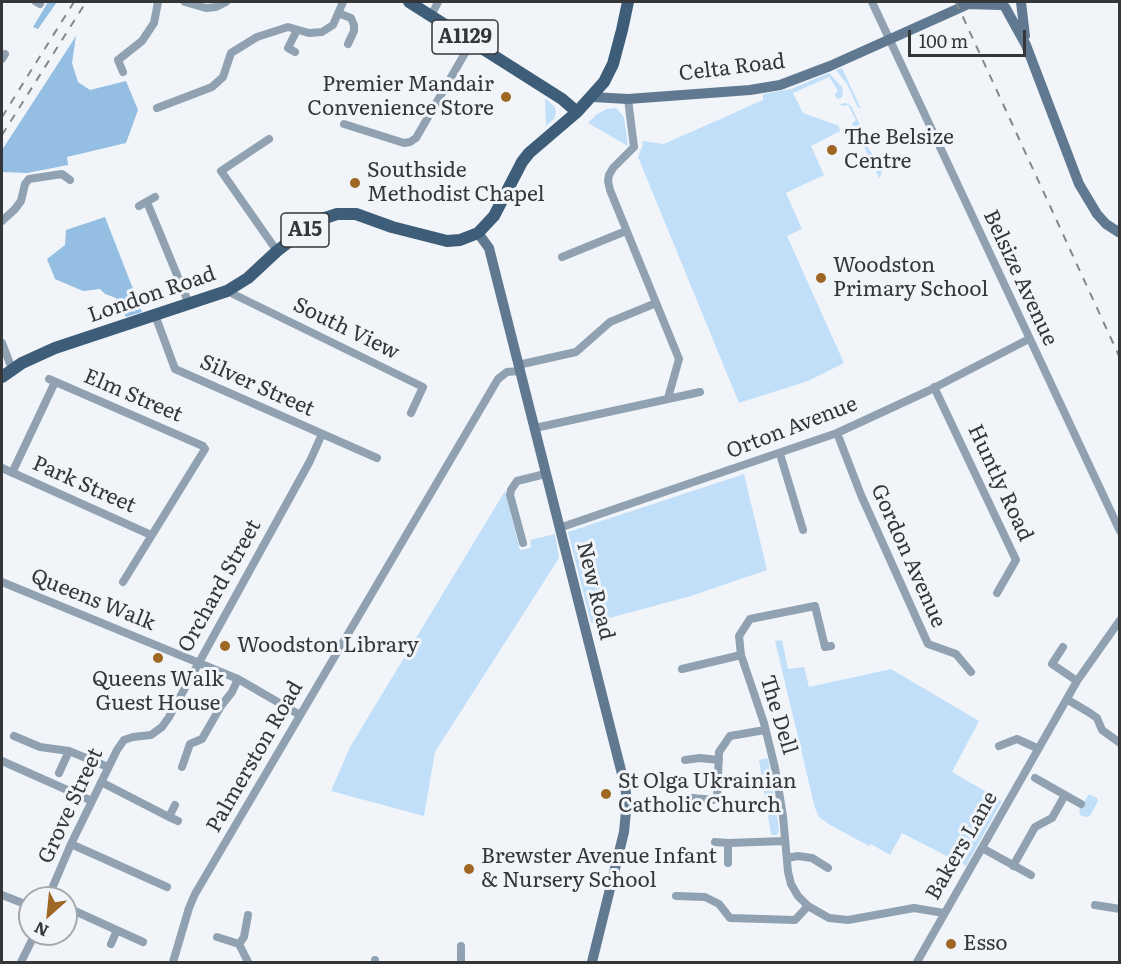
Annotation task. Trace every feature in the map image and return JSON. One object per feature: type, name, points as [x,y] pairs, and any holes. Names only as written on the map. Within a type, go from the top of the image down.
[{"type":"main road","name":"A1129","points":[[408,2],[562,99],[577,112]]},
{"type":"main road","points":[[478,233],[494,216],[529,153],[577,112],[604,82],[613,64],[628,2]]},
{"type":"main road","name":"London Road","points":[[2,377],[12,369],[55,348],[227,291],[248,278],[277,251],[316,222],[338,214],[356,214],[392,227],[441,240],[460,240],[478,233]]},
{"type":"street","points":[[123,72],[118,60],[141,41],[154,23],[158,2]]},
{"type":"street","points":[[185,2],[206,8],[216,7],[226,2]]},
{"type":"street","points":[[156,108],[212,87],[219,82],[231,53],[257,37],[288,27],[309,33],[322,32],[333,25],[343,2]]},
{"type":"street","points":[[431,16],[438,2]]},
{"type":"street","name":"Belsize Avenue","points":[[872,2],[1119,531]]},
{"type":"street","points":[[1000,4],[1012,6],[1019,2],[1026,45]]},
{"type":"street","name":"Celta Road","points":[[592,97],[628,99],[750,90],[780,85],[830,66],[971,3],[1000,4]]},
{"type":"street","points":[[1000,4],[1026,45],[1079,184],[1097,214],[1119,233]]},
{"type":"street","points":[[338,13],[351,18],[354,25],[354,31],[348,44]]},
{"type":"street","points":[[295,52],[288,48],[297,30]]},
{"type":"street","points":[[344,124],[404,143],[410,142],[416,138],[472,41]]},
{"type":"street","points":[[628,99],[634,147],[613,168],[608,181],[626,231],[679,359],[668,398]]},
{"type":"street","points":[[269,139],[221,171],[277,251]]},
{"type":"street","points":[[2,221],[21,201],[29,179],[62,174],[70,180]]},
{"type":"street","points":[[156,197],[143,204],[189,304]]},
{"type":"street","points":[[562,257],[626,231]]},
{"type":"street","name":"New Road","points":[[478,233],[489,249],[625,786],[627,801],[624,832],[592,963]]},
{"type":"street","name":"South View","points":[[227,291],[423,387],[411,413]]},
{"type":"street","name":"Palmerston Road","points":[[173,963],[195,894],[498,379],[518,368],[576,352],[610,322],[656,303]]},
{"type":"street","name":"Silver Street","points":[[155,315],[174,369],[377,458]]},
{"type":"street","name":"Orton Avenue","points":[[559,528],[837,433],[1029,339]]},
{"type":"street","points":[[2,343],[12,369]]},
{"type":"street","name":"Elm Street","points":[[12,473],[52,380],[203,446],[205,448],[151,535]]},
{"type":"street","name":"Huntly Road","points":[[934,387],[1016,560],[997,593]]},
{"type":"street","points":[[535,428],[700,392]]},
{"type":"street","name":"Gordon Avenue","points":[[837,433],[861,495],[928,644],[956,654],[971,672]]},
{"type":"street","name":"Orchard Street","points":[[133,736],[151,735],[162,727],[310,460],[322,434]]},
{"type":"street","points":[[780,454],[803,530]]},
{"type":"street","name":"Park Street","points":[[2,468],[151,535]]},
{"type":"street","points":[[523,543],[510,495],[511,490],[517,482],[545,474]]},
{"type":"street","points":[[123,582],[151,535]]},
{"type":"street","name":"Queens Walk","points":[[2,582],[238,679],[300,715]]},
{"type":"street","name":"The Dell","points":[[831,646],[825,647],[815,606],[750,619],[739,636],[741,655],[776,768],[791,884],[808,906],[830,918],[848,920],[914,908],[944,913]]},
{"type":"street","name":"Bakers Lane","points":[[917,963],[1037,748],[1068,700],[1077,681],[1119,620]]},
{"type":"street","points":[[1063,646],[1052,664],[1077,681]]},
{"type":"street","name":"The Dell","points":[[681,669],[741,655]]},
{"type":"street","points":[[182,768],[190,744],[202,739],[238,679]]},
{"type":"street","points":[[1068,700],[1097,718],[1102,730],[1118,746]]},
{"type":"street","points":[[692,798],[717,800],[719,752],[730,736],[765,730]]},
{"type":"street","points":[[14,736],[40,747],[69,751],[108,767]]},
{"type":"street","name":"Grove Street","points":[[53,886],[108,767],[124,740],[133,736]]},
{"type":"street","points":[[999,746],[1017,739],[1037,748]]},
{"type":"street","points":[[59,773],[69,751]]},
{"type":"street","points":[[685,760],[700,758],[718,760]]},
{"type":"street","points":[[2,760],[92,801]]},
{"type":"street","points":[[1035,778],[1081,804]]},
{"type":"street","points":[[101,782],[178,821]]},
{"type":"street","points":[[1014,866],[1035,827],[1052,818],[1065,795]]},
{"type":"street","points":[[169,816],[175,805]]},
{"type":"street","points":[[715,842],[785,841]]},
{"type":"street","points":[[728,843],[728,863]]},
{"type":"street","points":[[71,844],[167,887]]},
{"type":"street","points":[[982,848],[1031,875]]},
{"type":"street","points":[[787,858],[798,856],[812,858],[828,868]]},
{"type":"street","points":[[2,895],[18,901]]},
{"type":"street","points":[[676,896],[705,897],[719,904],[730,918],[795,920],[808,906]]},
{"type":"street","points":[[1095,905],[1119,909]]},
{"type":"street","points":[[78,912],[143,942]]},
{"type":"street","points":[[239,944],[244,937],[248,915]]},
{"type":"street","points":[[111,944],[117,930]]},
{"type":"street","points":[[217,937],[239,944],[248,963]]},
{"type":"street","points":[[21,963],[29,946]]},
{"type":"street","points":[[461,946],[461,963]]},
{"type":"shaded area","points":[[48,2],[57,2],[38,29],[33,27]]},
{"type":"shaded area","points":[[76,36],[72,63],[78,82],[90,90],[126,81],[138,110],[126,143],[67,157],[68,165],[27,173],[2,172],[2,150]]},
{"type":"shaded area","points":[[842,68],[861,109],[858,108],[847,84],[836,70]]},
{"type":"shaded area","points":[[829,73],[842,87],[841,98],[836,97],[835,94],[838,91],[829,77],[793,93],[803,113],[839,126],[840,131],[811,146],[824,175],[786,193],[802,229],[787,236],[844,363],[808,381],[739,403],[638,157],[642,141],[664,144],[763,100],[763,94],[791,89]]},
{"type":"shaded area","points":[[545,98],[555,107],[556,113],[554,119],[546,126]]},
{"type":"shaded area","points":[[846,103],[851,106],[866,137],[865,143],[862,144],[852,123],[856,120],[848,105],[840,104]]},
{"type":"shaded area","points":[[616,108],[624,117],[628,146],[588,123],[597,114]]},
{"type":"shaded area","points":[[867,145],[882,172],[879,178],[864,147]]},
{"type":"shaded area","points":[[105,217],[142,312],[126,317],[116,298],[105,294],[100,289],[83,291],[55,279],[47,259],[65,245],[66,230]]},
{"type":"shaded area","points":[[744,474],[767,570],[691,596],[591,623],[568,532]]},
{"type":"shaded area","points":[[505,491],[520,550],[531,548],[530,540],[555,534],[559,558],[435,752],[424,816],[331,791],[350,747]]},
{"type":"shaded area","points":[[782,640],[788,669],[804,667],[809,687],[891,669],[979,721],[952,772],[1002,801],[966,866],[902,833],[890,855],[871,844],[869,846],[819,817],[775,641]]},
{"type":"shaded area","points":[[768,758],[779,830],[777,835],[771,835],[759,760]]},
{"type":"shaded area","points":[[1089,794],[1098,801],[1090,816],[1085,817],[1080,815],[1079,810]]},
{"type":"railway","points":[[2,117],[74,2]]},
{"type":"railway","points":[[2,135],[86,2]]},
{"type":"railway","points":[[956,2],[1120,358]]},
{"type":"place","name":"Premier Mandair Convenience Store","points":[[506,97]]},
{"type":"place","name":"The Belsize Centre","points":[[832,150]]},
{"type":"place","name":"Southside Methodist Chapel","points":[[355,183]]},
{"type":"place","name":"Woodston Primary School","points":[[821,278]]},
{"type":"place","name":"Woodston Library","points":[[225,646]]},
{"type":"place","name":"Queens Walk Guest House","points":[[158,658]]},
{"type":"place","name":"St Olga Ukrainian Catholic Church","points":[[606,794]]},
{"type":"place","name":"Brewster Avenue Infant & Nursery School","points":[[469,869]]},
{"type":"place","name":"Esso","points":[[951,944]]}]
